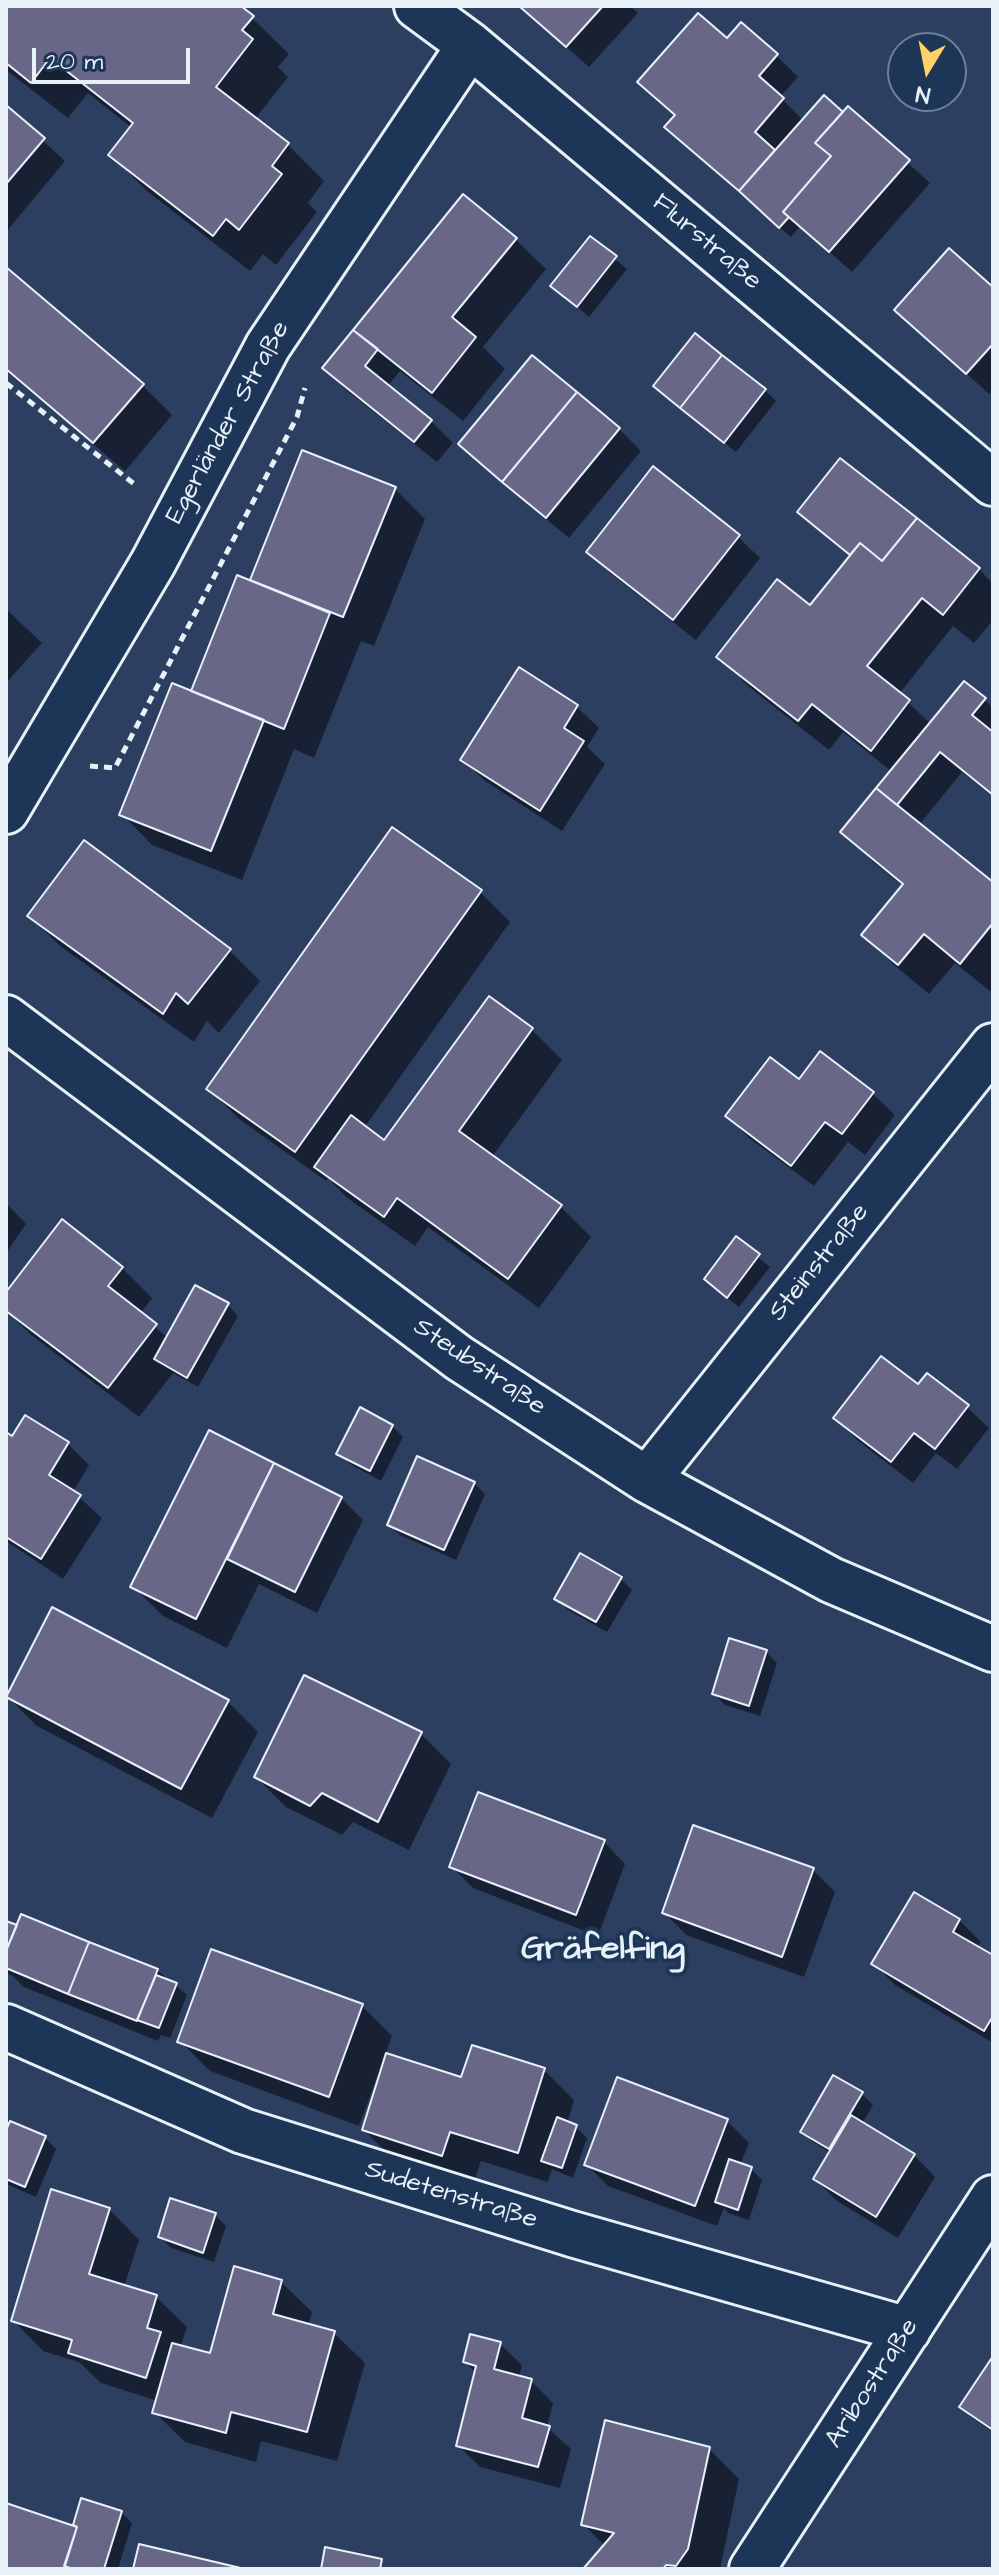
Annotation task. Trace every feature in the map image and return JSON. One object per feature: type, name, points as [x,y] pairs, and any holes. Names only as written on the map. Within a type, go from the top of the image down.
[{"type":"street","name":"Flurstraße","points":[[417,6],[470,45],[993,483]]},
{"type":"street","name":"Egerländer Straße","points":[[6,811],[153,563],[268,346],[470,45]]},
{"type":"street","name":"Steubstraße","points":[[6,1018],[459,1358],[647,1480],[831,1580],[993,1649]]},
{"type":"street","name":"Steinstraße","points":[[647,1480],[993,1046]]},
{"type":"street","name":"Sudetenstraße","points":[[6,2027],[243,2131],[572,2234],[908,2330]]},
{"type":"street","name":"Aribostraße","points":[[752,2569],[993,2198]]},
{"type":"path","points":[[6,383],[177,517]]},
{"type":"building","points":[[6,6],[241,6],[254,16],[242,30],[253,39],[216,87],[289,143],[272,166],[282,174],[239,230],[226,219],[213,236],[108,155],[133,123],[50,58],[31,83],[6,63]]},
{"type":"building","points":[[519,6],[603,6],[566,47]]},
{"type":"building","points":[[698,13],[727,38],[741,22],[778,54],[759,76],[784,98],[755,132],[775,150],[739,191],[664,127],[675,115],[637,82]]},
{"type":"building","points":[[824,95],[843,112],[815,143],[831,156],[783,212],[789,217],[779,228],[739,191]]},
{"type":"building","points":[[6,105],[45,138],[6,184]]},
{"type":"building","points":[[848,106],[910,160],[829,252],[783,212],[831,156],[815,143]]},
{"type":"building","points":[[463,194],[517,238],[452,317],[476,337],[432,393],[353,330]]},
{"type":"building","points":[[590,236],[617,256],[577,307],[550,286]]},
{"type":"building","points":[[949,248],[993,287],[993,344],[966,374],[894,310]]},
{"type":"building","points":[[6,267],[144,384],[93,443],[6,369]]},
{"type":"building","points":[[353,330],[378,349],[365,366],[432,420],[414,442],[322,368]]},
{"type":"building","points":[[695,333],[722,355],[680,408],[653,386]]},
{"type":"building","points":[[532,355],[577,392],[502,482],[458,444]]},
{"type":"building","points":[[722,355],[766,389],[724,443],[680,408]]},
{"type":"building","points":[[577,392],[620,428],[546,518],[502,482]]},
{"type":"building","points":[[302,450],[396,487],[343,617],[250,580]]},
{"type":"building","points":[[840,458],[917,518],[882,561],[860,543],[850,555],[797,512]]},
{"type":"building","points":[[653,466],[740,535],[673,620],[586,552]]},
{"type":"building","points":[[917,518],[980,568],[943,615],[922,598],[867,666],[910,700],[871,751],[812,704],[798,721],[716,657],[777,579],[810,605],[860,543],[882,561]]},
{"type":"building","points":[[237,575],[330,613],[284,729],[191,691]]},
{"type":"building","points":[[519,667],[578,705],[564,728],[584,741],[540,811],[460,760]]},
{"type":"building","points":[[964,681],[986,698],[972,715],[993,732],[993,795],[940,752],[897,805],[876,788]]},
{"type":"building","points":[[172,683],[264,720],[211,851],[119,815]]},
{"type":"building","points":[[876,788],[993,882],[993,923],[960,964],[924,934],[898,965],[861,935],[903,884],[840,832]]},
{"type":"building","points":[[392,827],[482,890],[295,1152],[206,1089]]},
{"type":"building","points":[[84,840],[231,949],[188,1004],[176,993],[163,1014],[27,916]]},
{"type":"building","points":[[489,996],[533,1028],[459,1131],[562,1205],[508,1279],[397,1198],[384,1217],[314,1167],[351,1115],[384,1140]]},
{"type":"building","points":[[820,1051],[874,1092],[842,1134],[825,1122],[791,1166],[725,1116],[770,1057],[799,1079]]},
{"type":"building","points":[[62,1219],[123,1267],[108,1286],[157,1324],[108,1388],[6,1311],[6,1292]]},
{"type":"building","points":[[736,1236],[760,1254],[727,1298],[704,1279]]},
{"type":"building","points":[[195,1285],[229,1303],[187,1378],[154,1359]]},
{"type":"building","points":[[881,1356],[918,1384],[927,1373],[969,1405],[935,1449],[914,1433],[891,1462],[833,1418]]},
{"type":"building","points":[[360,1407],[393,1425],[370,1471],[336,1454]]},
{"type":"building","points":[[25,1415],[69,1442],[49,1475],[81,1495],[41,1559],[6,1537],[6,1432],[12,1436]]},
{"type":"building","points":[[209,1430],[274,1463],[196,1619],[130,1587]]},
{"type":"building","points":[[417,1456],[475,1482],[444,1550],[387,1525]]},
{"type":"building","points":[[274,1463],[342,1497],[295,1592],[227,1559]]},
{"type":"building","points":[[580,1553],[622,1577],[596,1622],[554,1599]]},
{"type":"building","points":[[52,1607],[229,1700],[181,1789],[6,1697]]},
{"type":"building","points":[[729,1638],[767,1650],[749,1706],[712,1694]]},
{"type":"building","points":[[304,1675],[422,1732],[378,1822],[322,1793],[310,1806],[254,1777]]},
{"type":"building","points":[[478,1792],[605,1840],[576,1915],[449,1867]]},
{"type":"building","points":[[693,1825],[814,1868],[782,1957],[662,1913]]},
{"type":"building","points":[[914,1892],[960,1919],[953,1932],[993,1955],[993,2016],[984,2031],[871,1964]]},
{"type":"building","points":[[21,1914],[89,1942],[68,1994],[6,1968],[6,1951]]},
{"type":"building","points":[[6,1921],[17,1925],[6,1951]]},
{"type":"building","points":[[89,1942],[158,1969],[137,2021],[68,1994]]},
{"type":"building","points":[[211,1949],[363,2004],[329,2097],[177,2042]]},
{"type":"building","points":[[156,1975],[177,1983],[159,2028],[137,2020]]},
{"type":"building","points":[[472,2045],[545,2068],[518,2153],[450,2132],[442,2156],[362,2130],[386,2053],[461,2077]]},
{"type":"building","points":[[833,2075],[863,2092],[829,2149],[800,2132]]},
{"type":"building","points":[[617,2077],[728,2119],[695,2206],[584,2165]]},
{"type":"building","points":[[851,2115],[915,2154],[876,2217],[813,2179]]},
{"type":"building","points":[[557,2117],[577,2125],[562,2168],[541,2161]]},
{"type":"building","points":[[10,2121],[46,2136],[25,2187],[6,2179],[6,2130]]},
{"type":"building","points":[[729,2159],[752,2167],[738,2210],[715,2202]]},
{"type":"building","points":[[51,2189],[110,2208],[89,2274],[157,2295],[147,2328],[161,2332],[146,2378],[68,2353],[72,2340],[11,2321]]},
{"type":"building","points":[[170,2198],[216,2213],[203,2253],[158,2237]]},
{"type":"building","points":[[234,2266],[282,2280],[273,2314],[335,2331],[307,2432],[231,2412],[226,2433],[152,2413],[172,2343],[210,2353]]},
{"type":"building","points":[[470,2334],[501,2342],[494,2369],[532,2379],[522,2418],[550,2426],[538,2467],[456,2446],[476,2366],[463,2362]]},
{"type":"building","points":[[993,2356],[993,2430],[959,2407]]},
{"type":"building","points":[[605,2420],[710,2447],[688,2549],[676,2566],[666,2565],[663,2569],[583,2569],[614,2533],[581,2525]]},
{"type":"building","points":[[81,2498],[122,2511],[104,2569],[64,2566],[77,2527],[73,2525]]},
{"type":"building","points":[[6,2503],[77,2527],[64,2569],[6,2569]]},
{"type":"building","points":[[139,2544],[245,2569],[133,2569]]},
{"type":"building","points":[[325,2547],[382,2559],[380,2569],[321,2569]]},
{"type":"district","name":"Gräfelfing","points":[[603,1951]]}]
